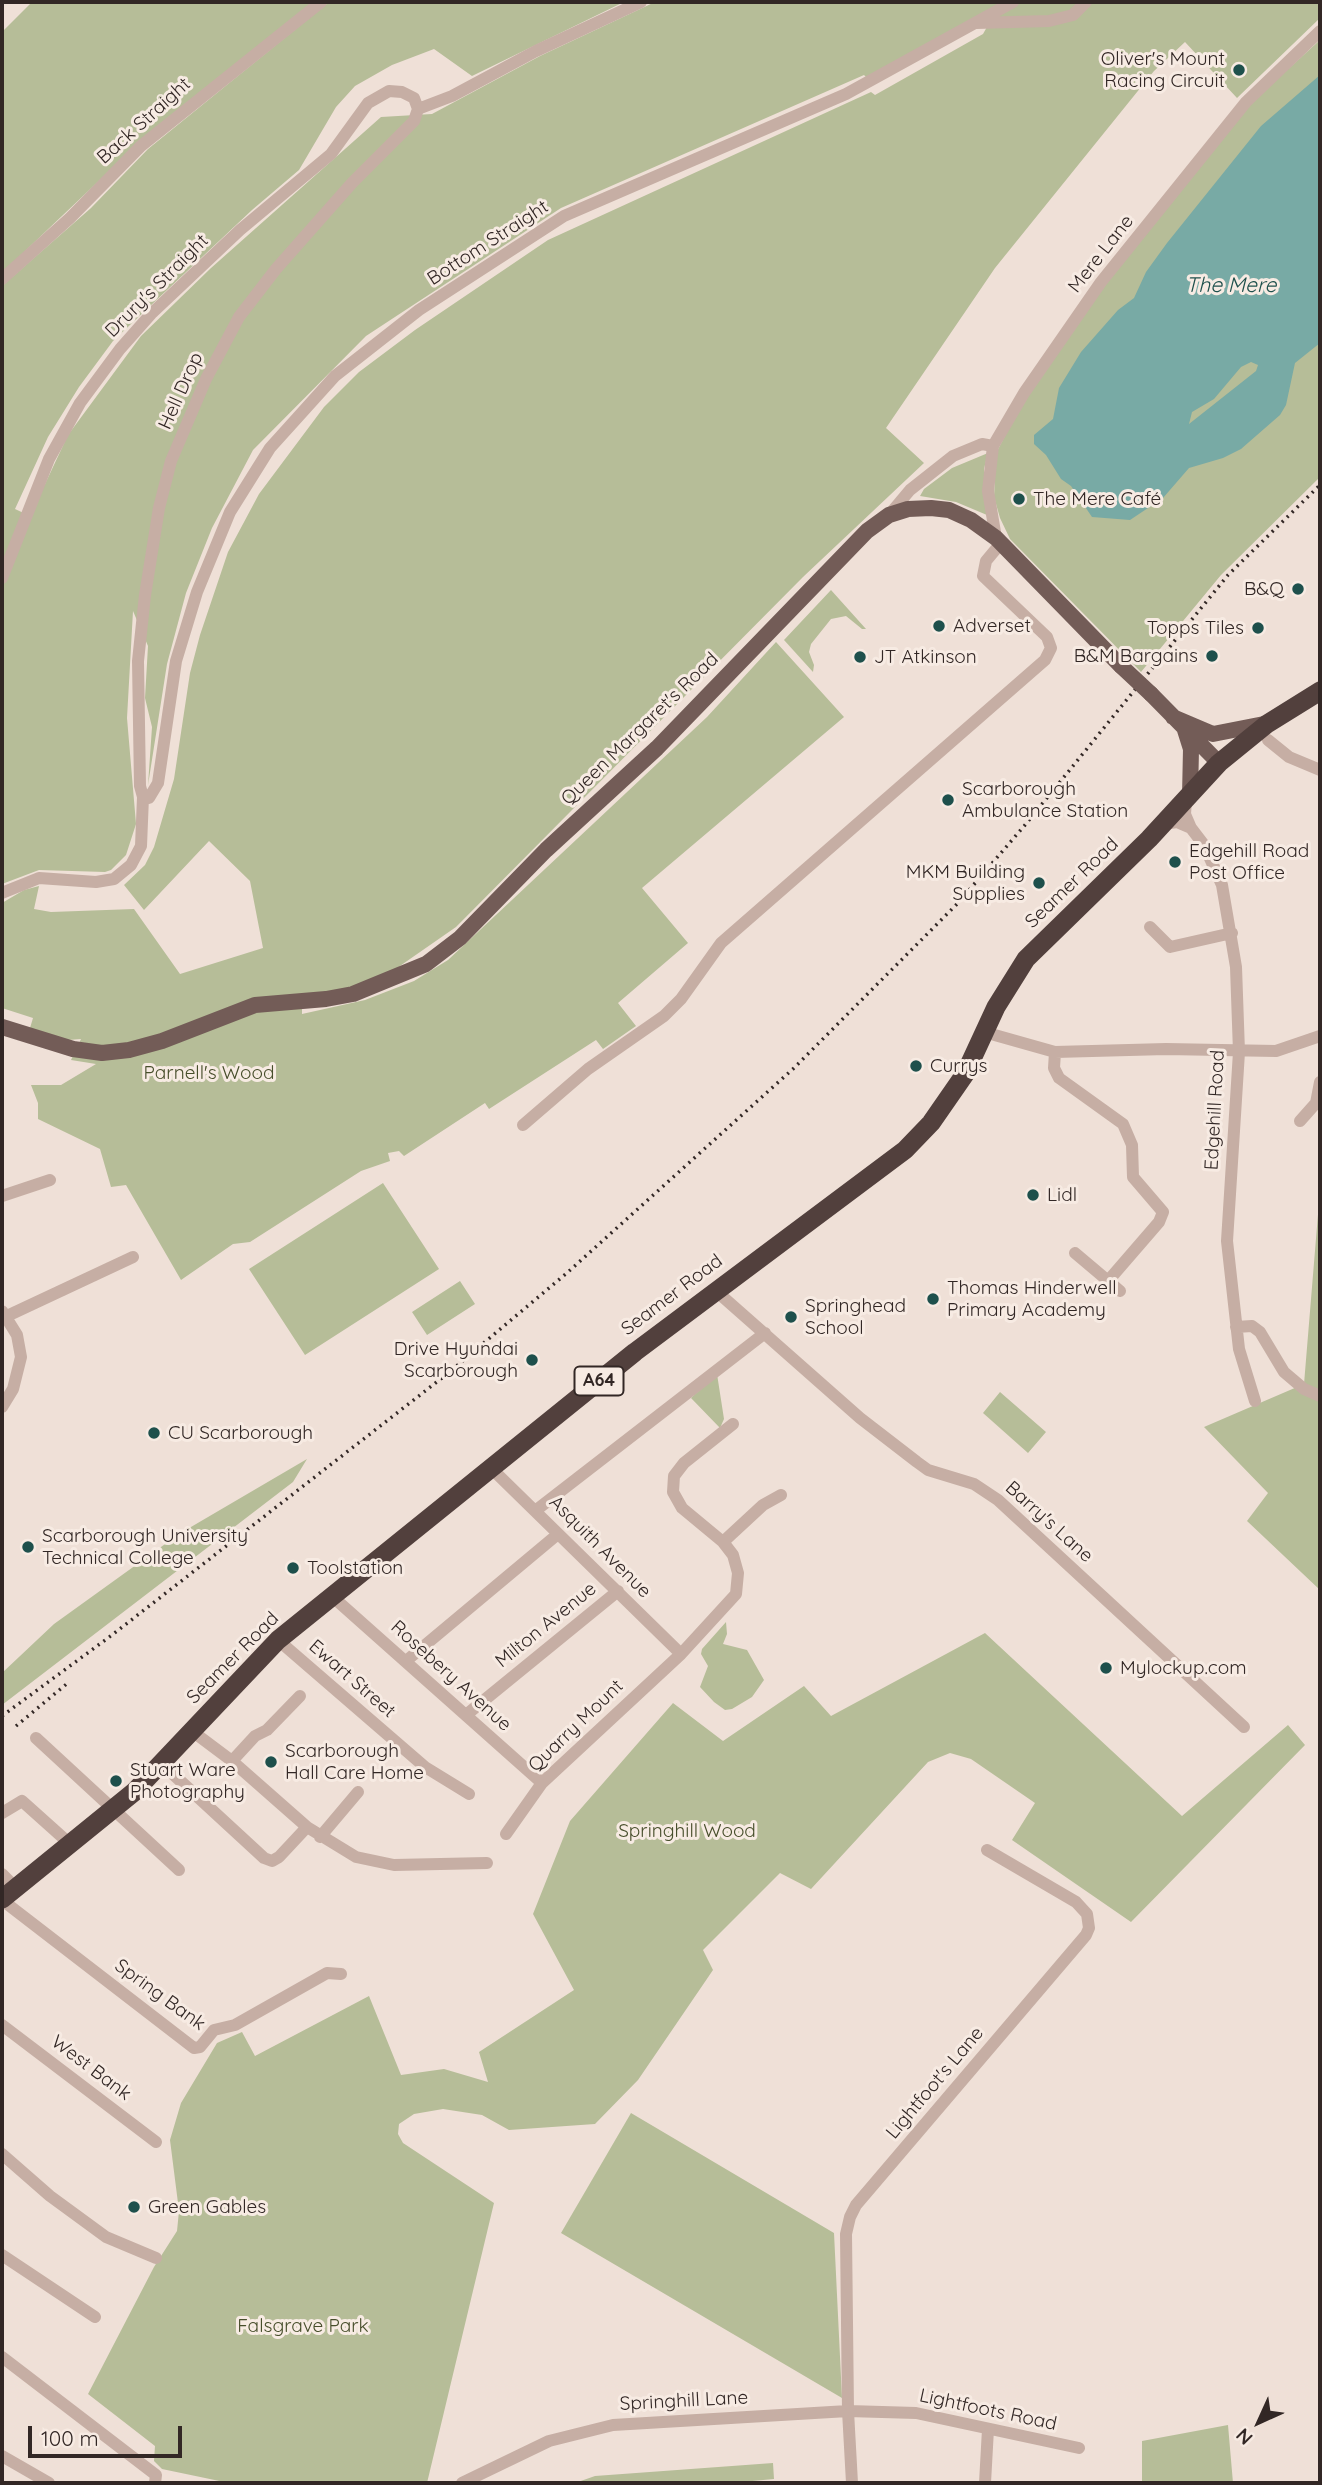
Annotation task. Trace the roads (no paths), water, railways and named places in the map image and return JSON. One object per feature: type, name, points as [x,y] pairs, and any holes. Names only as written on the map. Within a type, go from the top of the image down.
[{"type":"highway","name":"Seamer Road","points":[[5,1890],[114,1809],[162,1764],[278,1640],[334,1598],[715,1290],[905,1150],[949,1099],[965,1074],[1009,983],[1026,959],[1163,824],[1219,763],[1268,732],[1320,691]]},
{"type":"main road","name":"Queen Margaret's Road","points":[[2,1027],[73,1049],[102,1053],[129,1050],[162,1041],[255,1005],[353,994],[426,964],[460,938],[546,850],[657,748],[867,531],[889,516],[908,509],[949,510],[999,541],[1219,763]]},
{"type":"main road","points":[[1179,722],[1213,734],[1268,732]]},
{"type":"main road","points":[[1179,722],[1191,749],[1188,798]]},
{"type":"street","name":"Back Straight","points":[[2,279],[70,218],[141,146],[321,2]]},
{"type":"street","points":[[418,108],[452,96],[536,51],[641,2]]},
{"type":"street","name":"Bottom Straight","points":[[144,797],[149,798],[157,788],[168,704],[197,592],[245,483],[270,447],[355,358],[430,303],[564,216],[769,125],[820,106],[1013,2]]},
{"type":"street","points":[[976,23],[1049,21],[1073,15],[1086,2]]},
{"type":"street","name":"Mere Lane","points":[[999,541],[988,491],[993,446],[1024,393],[1101,282],[1246,102],[1320,31]]},
{"type":"street","name":"Drury's Straight","points":[[2,578],[23,516],[48,459],[80,403],[120,349],[151,314],[240,230],[336,150],[362,110],[382,93],[395,91],[409,94],[418,108]]},
{"type":"street","name":"Hell Drop","points":[[144,797],[139,776],[138,684],[145,595],[159,508],[172,461],[206,379],[239,317],[276,269],[371,164],[414,121],[418,108]]},
{"type":"street","points":[[889,516],[910,490],[953,456],[977,446],[993,446]]},
{"type":"street","points":[[523,1125],[588,1069],[664,1016],[681,999],[721,943],[1045,660],[1051,648],[1047,637],[983,576],[986,561],[999,541]]},
{"type":"street","points":[[1268,732],[1289,757],[1320,770]]},
{"type":"street","points":[[2,893],[39,878],[96,882],[114,879],[131,865],[141,846],[144,797]]},
{"type":"street","name":"Edgehill Road","points":[[1188,798],[1185,814],[1191,828],[1205,845],[1222,886],[1236,968],[1239,1052],[1227,1241],[1239,1349],[1255,1401]]},
{"type":"street","points":[[1163,824],[1177,822],[1191,828]]},
{"type":"street","points":[[1150,927],[1170,947],[1232,933]]},
{"type":"street","points":[[984,1032],[1055,1052],[1167,1048],[1276,1051],[1320,1040]]},
{"type":"street","points":[[1055,1052],[1054,1068],[1059,1078],[1123,1124],[1132,1145],[1133,1177],[1163,1212],[1160,1222],[1108,1281]]},
{"type":"street","points":[[1300,1121],[1316,1102],[1320,1082]]},
{"type":"street","points":[[2,1196],[50,1180]]},
{"type":"street","points":[[1075,1253],[1120,1291]]},
{"type":"street","points":[[2,1406],[13,1389],[21,1357],[17,1335],[4,1313],[133,1257]]},
{"type":"street","name":"Barry's Lane","points":[[715,1290],[860,1418],[917,1462],[928,1470],[974,1484],[998,1500],[1244,1727]]},
{"type":"street","points":[[1236,1326],[1252,1326],[1260,1332],[1284,1372],[1304,1389],[1320,1396]]},
{"type":"street","points":[[535,1511],[765,1333]]},
{"type":"street","points":[[733,1424],[684,1464],[674,1476],[673,1492],[682,1507],[723,1542],[762,1505],[780,1495]]},
{"type":"street","name":"Asquith Avenue","points":[[492,1468],[681,1654]]},
{"type":"street","points":[[406,1661],[558,1534]]},
{"type":"street","name":"Quarry Mount","points":[[506,1834],[542,1783],[681,1654],[736,1594],[738,1573],[733,1555],[723,1542]]},
{"type":"street","name":"Milton Avenue","points":[[466,1715],[618,1591]]},
{"type":"street","name":"Rosebery Avenue","points":[[334,1598],[542,1783]]},
{"type":"street","name":"Ewart Street","points":[[278,1640],[425,1767],[469,1794]]},
{"type":"street","points":[[232,1761],[255,1736],[268,1730],[300,1696]]},
{"type":"street","points":[[192,1731],[232,1761],[320,1837],[356,1857],[394,1865],[487,1863]]},
{"type":"street","points":[[36,1738],[179,1870]]},
{"type":"street","points":[[162,1764],[264,1858],[272,1861],[279,1857],[307,1827]]},
{"type":"street","points":[[320,1837],[358,1791]]},
{"type":"street","points":[[2,1813],[22,1801],[70,1844]]},
{"type":"street","name":"Lightfoot's Lane","points":[[848,2410],[846,2234],[850,2217],[856,2205],[1086,1935],[1088,1928],[1087,1914],[1076,1902],[987,1850]]},
{"type":"street","name":"Spring Bank","points":[[5,1890],[194,2048],[200,2048],[214,2030],[235,2025],[327,1973],[341,1974]]},
{"type":"street","name":"West Bank","points":[[2,2025],[156,2142]]},
{"type":"street","points":[[2,2154],[50,2196],[106,2237],[156,2258]]},
{"type":"street","points":[[2,2255],[95,2317]]},
{"type":"street","points":[[2,2357],[155,2479]]},
{"type":"street","points":[[848,2410],[852,2483]]},
{"type":"street","name":"Lightfoots Road","points":[[848,2410],[916,2413],[1079,2448]]},
{"type":"street","name":"Springhill Lane","points":[[462,2483],[549,2441],[613,2425],[848,2410]]},
{"type":"street","points":[[985,2483],[988,2429]]},
{"type":"street","points":[[2,2456],[49,2483]]},
{"type":"water","name":"The Mere","points":[[1320,75],[1320,343],[1295,363],[1286,405],[1280,415],[1241,449],[1223,458],[1189,468],[1163,498],[1130,520],[1092,517],[1071,486],[1061,479],[1046,455],[1034,444],[1034,435],[1053,419],[1059,388],[1081,352],[1118,310],[1134,298],[1146,272],[1167,243],[1261,126]],"holes":[[[1251,362],[1258,365],[1256,371],[1189,424],[1192,412],[1214,399],[1241,367]]]},
{"type":"railway","points":[[2,1716],[112,1635],[447,1374],[568,1272],[794,1068],[958,903],[1025,825],[1228,575],[1320,485]]},
{"type":"railway","points":[[16,1726],[69,1682]]},
{"type":"place","name":"Oliver's Mount Racing Circuit","points":[[1239,70]]},
{"type":"place","name":"The Mere Café","points":[[1019,499]]},
{"type":"place","name":"B&Q","points":[[1298,589]]},
{"type":"place","name":"Adverset","points":[[939,626]]},
{"type":"place","name":"Topps Tiles","points":[[1258,628]]},
{"type":"place","name":"B&M Bargains","points":[[1212,656]]},
{"type":"place","name":"JT Atkinson","points":[[860,657]]},
{"type":"place","name":"Scarborough Ambulance Station","points":[[948,800]]},
{"type":"place","name":"Edgehill Road Post Office","points":[[1175,862]]},
{"type":"place","name":"MKM Building Supplies","points":[[1039,883]]},
{"type":"place","name":"Currys","points":[[916,1066]]},
{"type":"place","name":"Lidl","points":[[1033,1195]]},
{"type":"place","name":"Thomas Hinderwell Primary Academy","points":[[933,1299]]},
{"type":"place","name":"Springhead School","points":[[791,1317]]},
{"type":"place","name":"Drive Hyundai Scarborough","points":[[532,1360]]},
{"type":"place","name":"CU Scarborough","points":[[154,1433]]},
{"type":"place","name":"Scarborough University Technical College","points":[[28,1547]]},
{"type":"place","name":"Toolstation","points":[[293,1568]]},
{"type":"place","name":"Mylockup.com","points":[[1106,1668]]},
{"type":"place","name":"Scarborough Hall Care Home","points":[[271,1762]]},
{"type":"place","name":"Stuart Ware Photography","points":[[116,1781]]},
{"type":"place","name":"Green Gables","points":[[134,2207]]},
{"type":"park label","name":"Parnell's Wood","points":[[209,1073]]},
{"type":"park label","name":"Springhill Wood","points":[[687,1831]]},
{"type":"park label","name":"Falsgrave Park","points":[[303,2326]]}]
